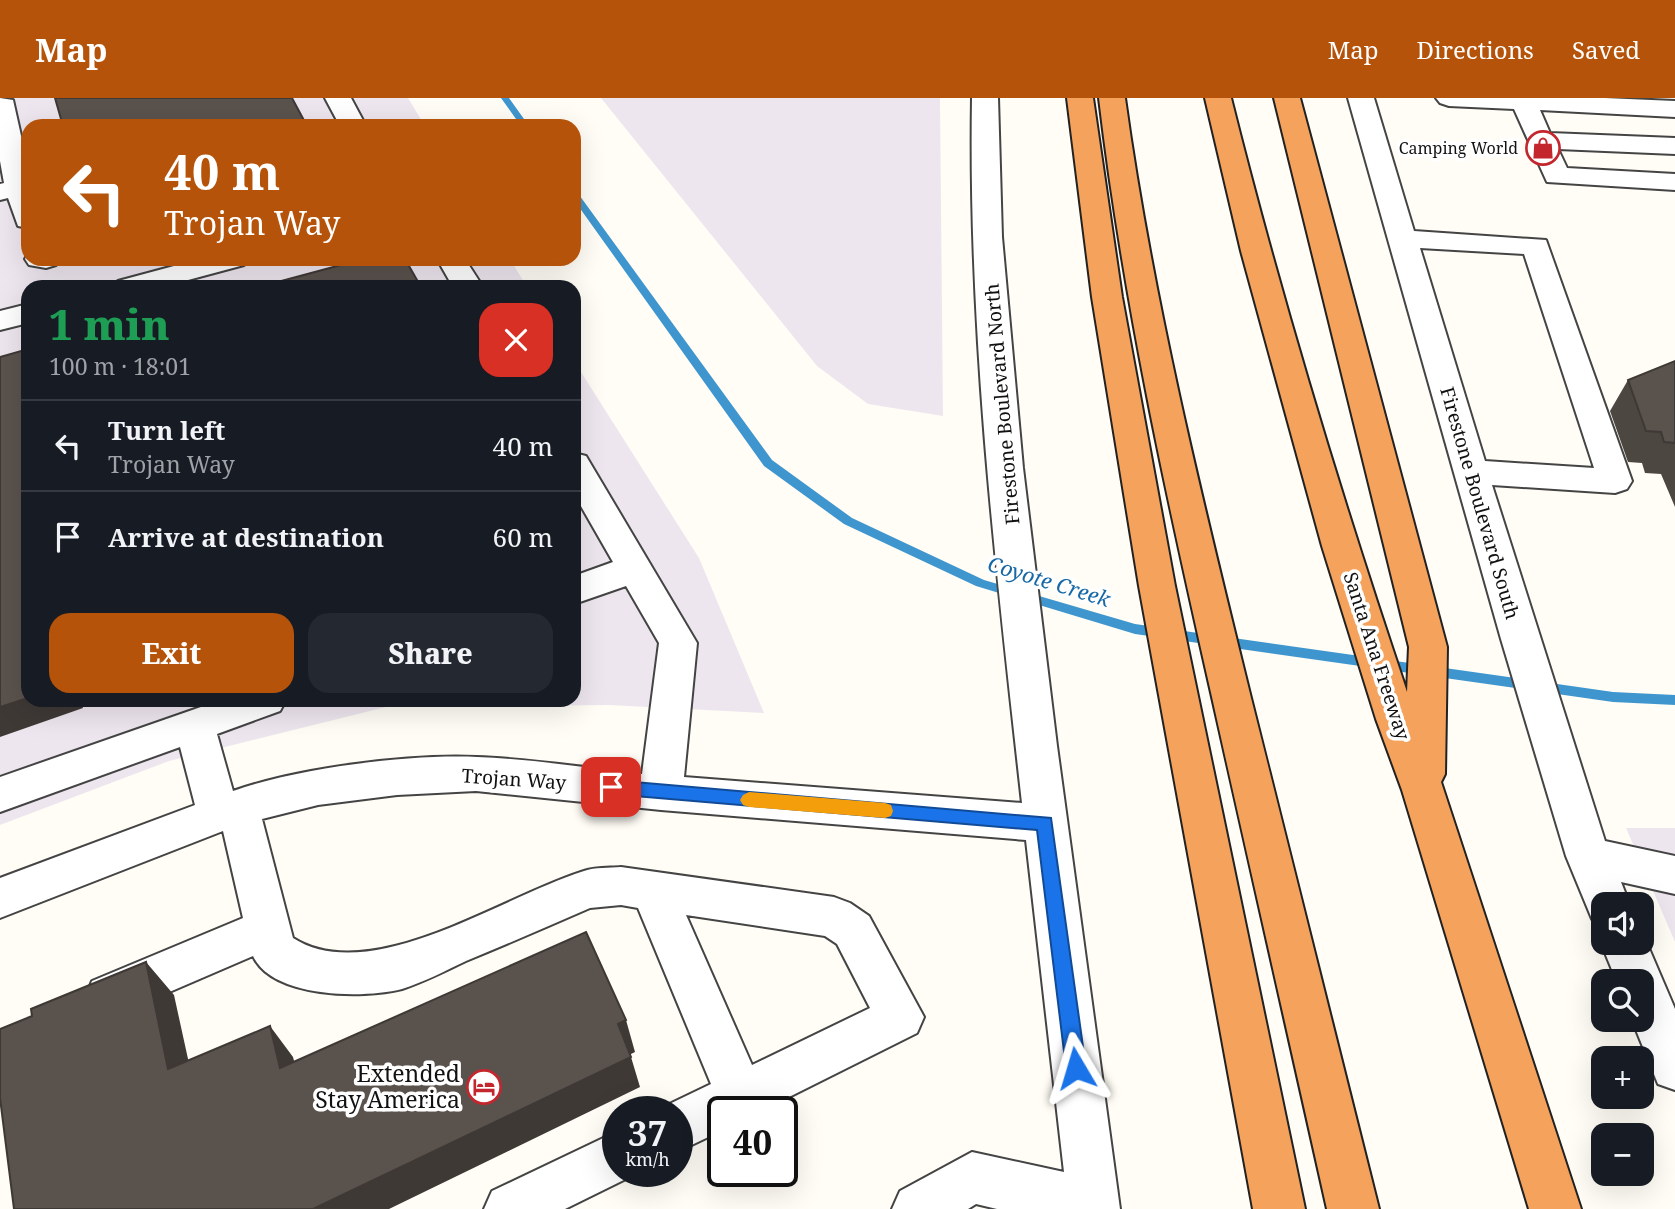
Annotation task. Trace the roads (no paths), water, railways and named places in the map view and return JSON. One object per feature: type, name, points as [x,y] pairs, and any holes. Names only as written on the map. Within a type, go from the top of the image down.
[{"type":"highway","points":[[1080,98],[1091,206],[1148,537],[1203,838],[1279,1209]]},
{"type":"highway","points":[[1112,98],[1126,207],[1157,370],[1193,536],[1353,1209]]},
{"type":"highway","name":"Santa Ana Freeway","points":[[1218,98],[1255,251],[1340,546],[1396,719],[1423,790],[1555,1209]]},
{"type":"highway","points":[[1287,98],[1428,647],[1423,790]]},
{"type":"street","points":[[338,98],[349,119]]},
{"type":"street","name":"Firestone Boulevard North","points":[[985,98],[993,325],[1012,534],[1045,823],[1094,1207]]},
{"type":"street","name":"Firestone Boulevard South","points":[[1361,98],[1520,639],[1588,856],[1603,892]]},
{"type":"street","points":[[1448,98],[1631,102],[1675,109]]},
{"type":"street","points":[[0,100],[9,190],[21,209]]},
{"type":"street","points":[[1522,100],[1557,176],[1675,182]]},
{"type":"street","points":[[1540,140],[1675,146]]},
{"type":"street","points":[[1402,239],[1536,246],[1615,481],[1472,472]]},
{"type":"street","points":[[154,280],[208,266]]},
{"type":"street","points":[[0,321],[21,315]]},
{"type":"street","points":[[581,476],[678,643],[662,793]]},
{"type":"street","points":[[581,588],[636,568]]},
{"type":"street","points":[[0,795],[247,707]]},
{"type":"street","points":[[195,726],[228,810],[273,950],[299,967],[347,974],[400,968],[587,889],[621,887],[653,891],[834,918],[853,930],[900,1017],[741,1096],[653,891]]},
{"type":"street","name":"Trojan Way","points":[[0,898],[228,810],[318,788],[397,778],[476,774],[662,793],[1045,823]]},
{"type":"street","points":[[1588,856],[1675,876]]},
{"type":"street","points":[[76,1010],[268,928]]},
{"type":"street","points":[[1654,1016],[1675,1067]]},
{"type":"street","points":[[510,1209],[602,1164]]},
{"type":"street","points":[[918,1209],[972,1178],[1094,1207]]},
{"type":"waterway","name":"Coyote Creek","points":[[505,98],[520,119]]},
{"type":"waterway","name":"Coyote Creek","points":[[581,204],[768,463],[848,521],[980,583],[1135,629],[1613,697],[1675,700]]},
{"type":"place","name":"Camping World","points":[[1543,148]]},
{"type":"place","name":"Extended Stay America","points":[[484,1087]]}]
